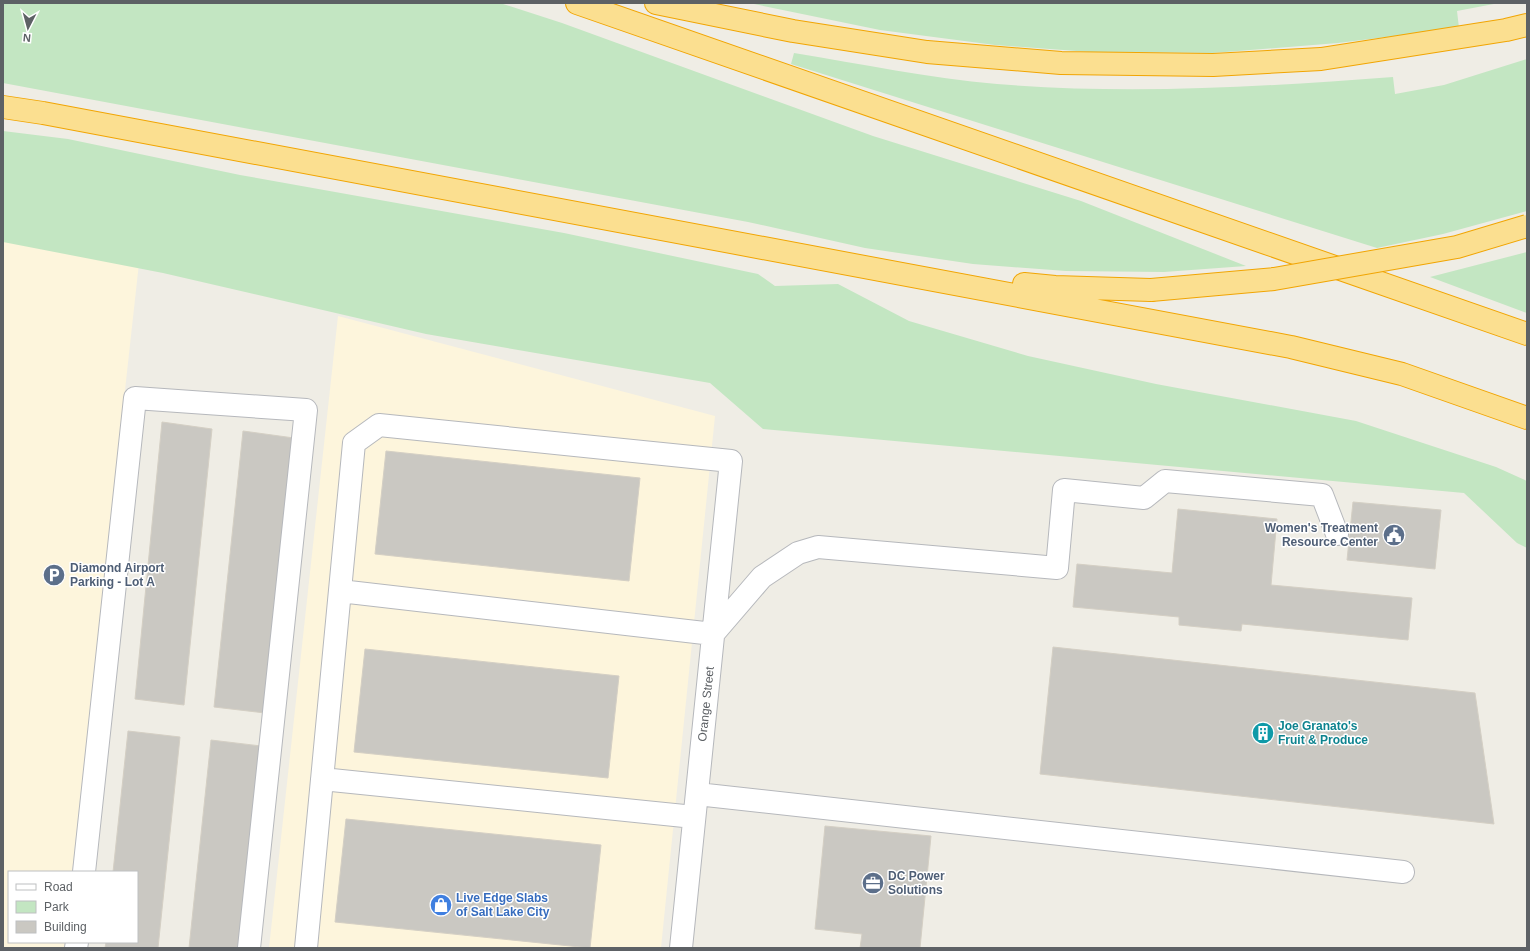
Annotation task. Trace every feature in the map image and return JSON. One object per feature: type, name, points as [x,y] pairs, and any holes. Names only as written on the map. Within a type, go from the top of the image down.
[{"type":"highway","points":[[577,3],[1527,334]]},
{"type":"highway","points":[[656,3],[794,31],[927,52],[1061,63],[1212,65],[1321,59],[1506,30],[1527,25]]},
{"type":"highway","points":[[3,108],[43,112],[1291,347],[1402,374],[1527,418]]},
{"type":"highway","points":[[860,265],[1055,287],[1150,290],[1274,279],[1457,247],[1527,226]]},
{"type":"street","points":[[84,871],[135,398],[306,410],[249,948]]},
{"type":"street","name":"Orange Street","points":[[340,591],[354,442],[379,425],[730,461],[681,948]]},
{"type":"street","points":[[306,948],[340,591],[713,634],[762,578],[798,553],[818,547],[1057,568],[1064,490],[1144,498],[1165,480],[1322,495],[1337,534]]},
{"type":"street","points":[[322,779],[694,817]]},
{"type":"street","points":[[697,794],[1403,872]]},
{"type":"shaded area","name":"Diamond Airport Parking - Lot A","points":[[3,232],[139,263],[72,871],[8,871],[8,943],[65,943],[64,948],[3,948]]},
{"type":"shaded area","points":[[338,316],[715,416],[661,948],[269,948]]},
{"type":"green space","points":[[3,3],[500,3],[562,23],[873,136],[1081,201],[1246,266],[1164,272],[1066,271],[973,264],[865,248],[748,222],[3,83]]},
{"type":"green space","points":[[749,3],[1499,3],[1457,11],[1459,28],[1338,43],[1213,53],[1090,52],[995,45],[880,30]]},
{"type":"green space","points":[[794,53],[921,74],[997,84],[1096,89],[1146,89],[1244,87],[1393,77],[1395,94],[1444,85],[1527,59],[1527,211],[1443,234],[1377,248],[791,64]]},
{"type":"green space","points":[[3,131],[68,139],[240,175],[564,233],[758,274],[775,286],[838,284],[909,321],[1028,356],[1156,384],[1356,421],[1496,467],[1527,481],[1527,548],[1517,543],[1464,493],[763,429],[710,383],[426,334],[163,273],[3,242]]},
{"type":"green space","points":[[1527,252],[1527,313],[1430,277]]},
{"type":"building","points":[[162,422],[212,429],[184,705],[135,699]]},
{"type":"building","points":[[243,431],[294,438],[265,713],[214,707]]},
{"type":"building","points":[[386,451],[640,478],[629,581],[375,554]]},
{"type":"building","name":"Women's Treatment Resource Center","points":[[1353,502],[1441,510],[1435,569],[1347,560]]},
{"type":"building","points":[[1178,509],[1277,519],[1271,585],[1412,598],[1408,640],[1242,624],[1241,631],[1179,625],[1179,617],[1073,607],[1077,564],[1172,573]]},
{"type":"building","name":"Joe Granato's Fruit & Produce","points":[[1053,647],[1475,693],[1494,824],[1040,774]]},
{"type":"building","points":[[365,649],[619,676],[608,778],[354,752]]},
{"type":"building","points":[[128,731],[180,737],[158,948],[105,948],[106,943],[138,943],[138,871],[113,871]]},
{"type":"building","points":[[211,740],[261,746],[240,948],[189,948]]},
{"type":"building","points":[[346,819],[601,845],[590,948],[335,922]]},
{"type":"building","name":"DC Power Solutions","points":[[825,826],[931,836],[920,948],[860,948],[862,934],[815,929]]},
{"type":"place","name":"Women's Treatment Resource Center","points":[[1394,535]]},
{"type":"place","name":"Diamond Airport Parking - Lot A","points":[[54,575]]},
{"type":"place","name":"Joe Granato's Fruit & Produce","points":[[1263,733]]},
{"type":"place","name":"DC Power Solutions","points":[[873,883]]},
{"type":"place","name":"Live Edge Slabs of Salt Lake City","points":[[441,905]]}]
